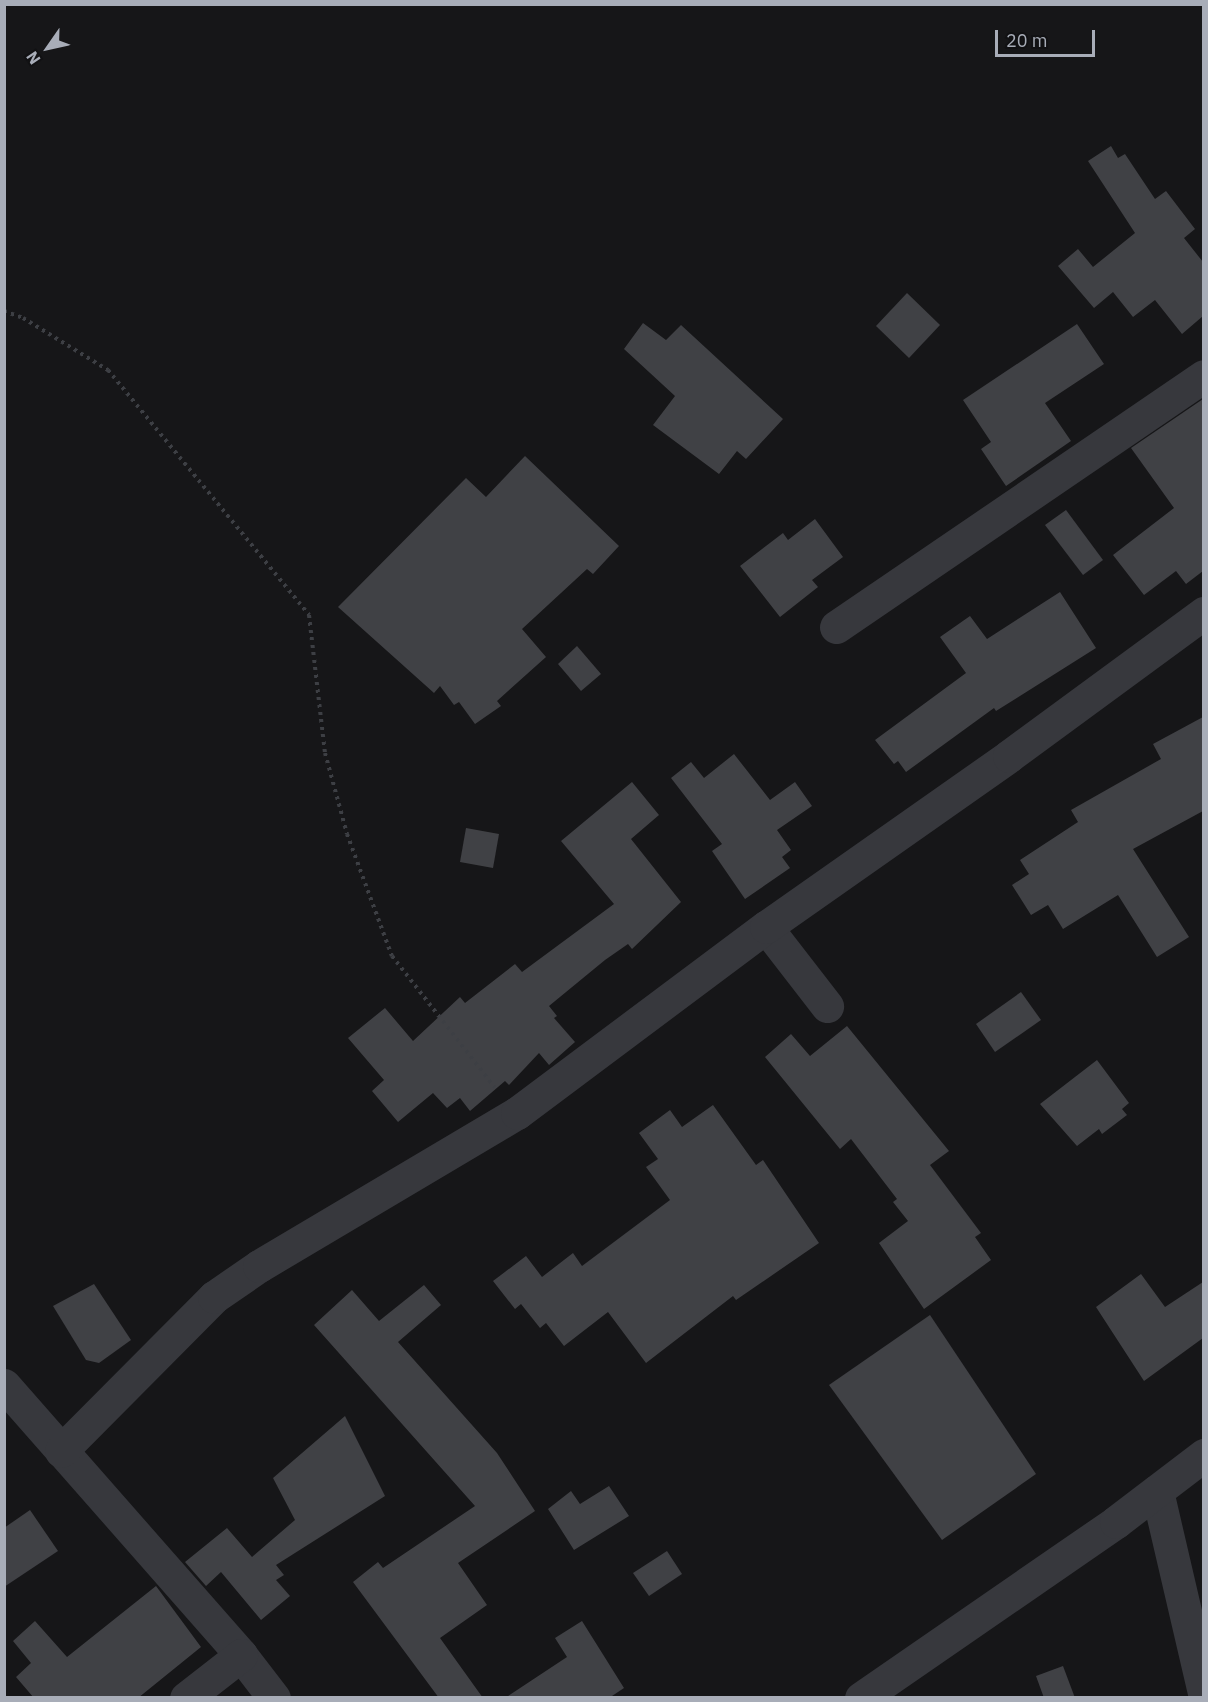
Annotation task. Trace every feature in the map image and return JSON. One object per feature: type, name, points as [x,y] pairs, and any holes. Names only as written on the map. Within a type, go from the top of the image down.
[{"type":"street","points":[[836,627],[1203,376]]},
{"type":"street","points":[[61,1451],[214,1297],[259,1266],[517,1113],[766,927],[1010,756],[1203,613]]},
{"type":"street","points":[[766,927],[827,1006]]},
{"type":"street","points":[[4,1385],[241,1655],[274,1698]]},
{"type":"street","points":[[861,1698],[1157,1491],[1203,1455]]},
{"type":"street","points":[[1157,1491],[1203,1693]]},
{"type":"street","points":[[186,1698],[241,1655]]},
{"type":"path","points":[[4,311],[23,318],[108,370],[309,615],[325,753],[347,834],[392,956],[517,1113]]},
{"type":"building","points":[[1111,146],[1118,158],[1125,154],[1155,199],[1166,191],[1195,229],[1184,238],[1203,262],[1203,316],[1182,334],[1155,300],[1133,317],[1113,292],[1094,308],[1058,266],[1078,249],[1093,267],[1135,233],[1088,161]]},
{"type":"building","points":[[907,293],[940,325],[909,358],[876,326]]},
{"type":"building","points":[[643,323],[666,340],[681,325],[783,419],[746,459],[737,451],[719,474],[653,425],[675,396],[624,349]]},
{"type":"building","points":[[1077,324],[1104,364],[1045,403],[1071,441],[1006,486],[981,449],[991,442],[963,400]]},
{"type":"building","points":[[1203,399],[1203,571],[1186,584],[1176,571],[1144,595],[1113,555],[1174,508],[1131,448]]},
{"type":"building","points":[[525,456],[619,546],[593,574],[587,569],[522,629],[546,657],[497,701],[501,706],[475,724],[459,702],[454,705],[440,686],[434,693],[338,607],[466,478],[486,497]]},
{"type":"building","points":[[1066,510],[1103,560],[1083,575],[1045,525]]},
{"type":"building","points":[[815,519],[843,557],[812,580],[818,587],[780,617],[740,566],[783,533],[788,540]]},
{"type":"building","points":[[1060,592],[1096,648],[996,711],[994,708],[906,772],[898,761],[894,764],[875,740],[966,673],[940,637],[970,616],[987,639]]},
{"type":"building","points":[[577,646],[601,674],[581,691],[558,664]]},
{"type":"building","points":[[1203,717],[1203,811],[1133,849],[1189,937],[1157,957],[1118,895],[1063,929],[1048,905],[1031,915],[1012,885],[1029,874],[1020,860],[1078,822],[1071,810],[1161,759],[1153,744]]},
{"type":"building","points":[[734,754],[770,800],[795,782],[812,806],[777,830],[791,850],[782,857],[790,868],[745,899],[712,851],[722,844],[671,778],[691,762],[704,778]]},
{"type":"building","points":[[632,782],[659,815],[631,839],[681,902],[632,949],[628,944],[549,1006],[557,1016],[554,1018],[575,1042],[549,1065],[539,1053],[509,1085],[505,1081],[470,1111],[460,1098],[447,1108],[433,1093],[398,1122],[372,1091],[384,1080],[348,1038],[385,1008],[413,1041],[460,997],[465,1003],[515,964],[522,972],[614,904],[561,841]]},
{"type":"building","points":[[466,828],[499,834],[493,868],[460,862]]},
{"type":"building","points":[[1021,992],[1041,1020],[995,1052],[976,1024]]},
{"type":"building","points":[[847,1026],[949,1151],[930,1165],[981,1233],[975,1237],[991,1260],[924,1309],[879,1243],[908,1221],[893,1202],[897,1199],[851,1139],[840,1149],[765,1057],[791,1034],[810,1056]]},
{"type":"building","points":[[1097,1060],[1129,1103],[1122,1109],[1127,1115],[1102,1134],[1099,1129],[1077,1146],[1040,1104]]},
{"type":"building","points":[[713,1105],[756,1165],[763,1160],[819,1243],[736,1300],[733,1296],[646,1363],[608,1312],[564,1346],[546,1323],[540,1328],[521,1304],[515,1309],[493,1281],[526,1256],[542,1277],[573,1253],[582,1266],[670,1200],[646,1167],[658,1159],[639,1133],[670,1110],[682,1127]]},
{"type":"building","points":[[1141,1274],[1165,1307],[1203,1282],[1203,1338],[1144,1381],[1096,1307]]},
{"type":"building","points":[[94,1284],[131,1340],[99,1363],[86,1360],[53,1306]]},
{"type":"building","points":[[424,1285],[441,1305],[398,1342],[497,1453],[535,1511],[458,1563],[487,1605],[440,1638],[483,1698],[439,1698],[353,1582],[378,1562],[383,1568],[475,1506],[314,1325],[352,1290],[379,1321]]},
{"type":"building","points":[[930,1315],[1036,1474],[942,1540],[829,1385]]},
{"type":"building","points":[[345,1416],[385,1496],[276,1565],[284,1575],[276,1580],[290,1596],[261,1620],[221,1572],[206,1586],[185,1562],[227,1528],[252,1557],[295,1520],[273,1478]]},
{"type":"building","points":[[609,1486],[629,1516],[574,1550],[548,1509],[571,1491],[580,1504]]},
{"type":"building","points":[[30,1510],[58,1551],[4,1587],[4,1528]]},
{"type":"building","points":[[667,1551],[682,1574],[649,1596],[633,1573]]},
{"type":"building","points":[[156,1586],[201,1647],[138,1698],[34,1698],[16,1677],[31,1663],[13,1641],[35,1621],[67,1657]]},
{"type":"building","points":[[582,1621],[624,1688],[609,1698],[505,1698],[567,1657],[555,1638]]},
{"type":"building","points":[[1063,1666],[1075,1698],[1044,1698],[1036,1676]]}]
